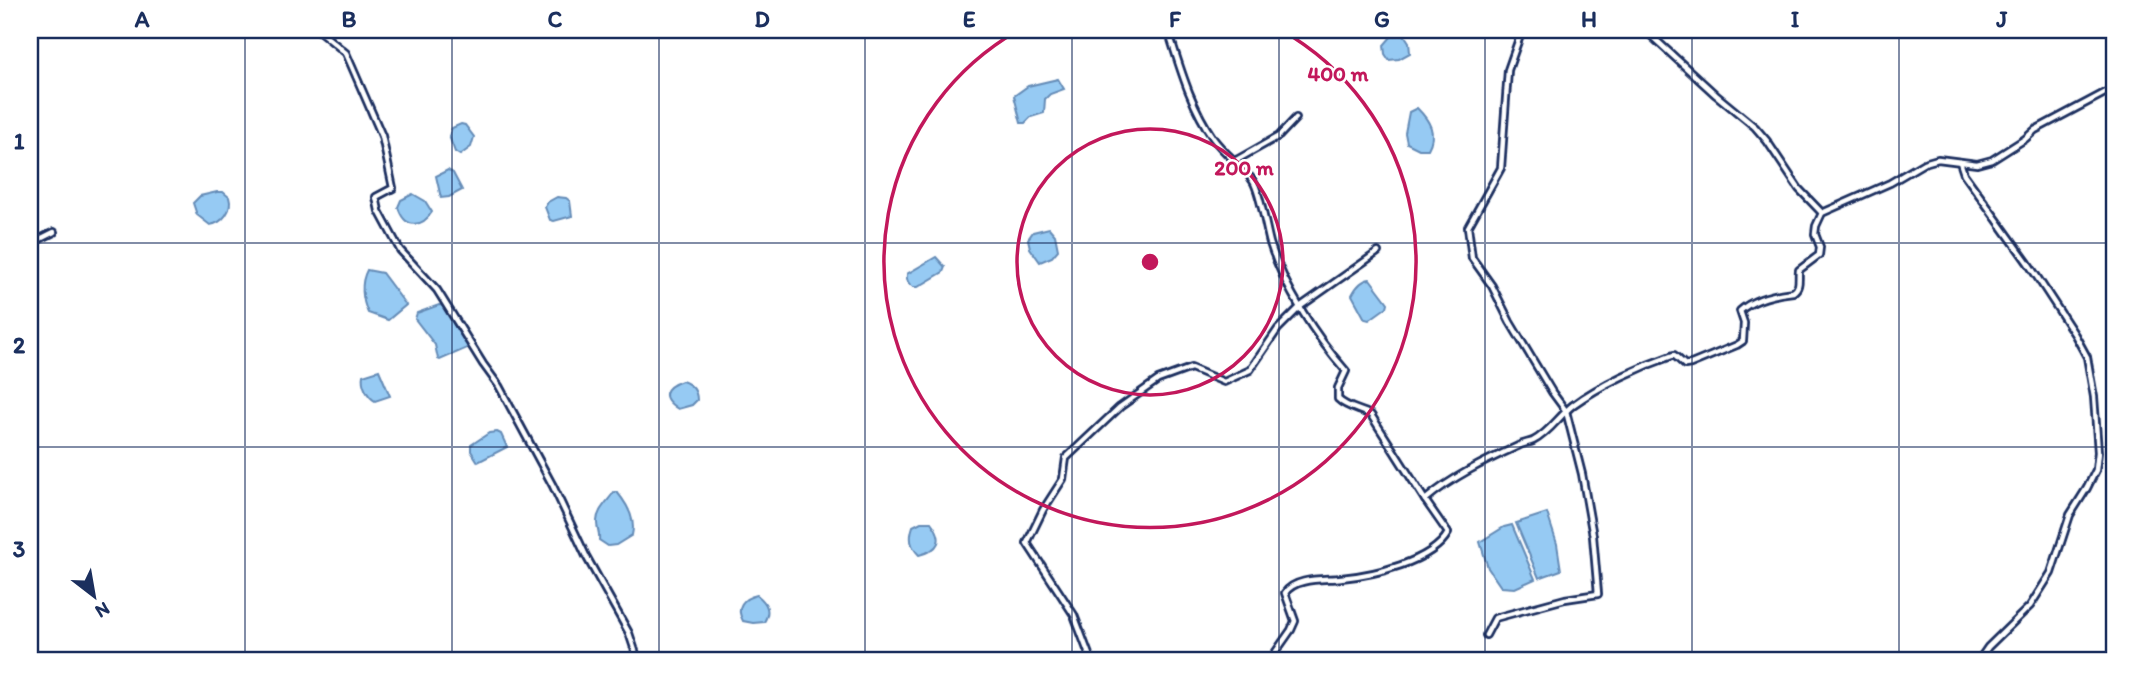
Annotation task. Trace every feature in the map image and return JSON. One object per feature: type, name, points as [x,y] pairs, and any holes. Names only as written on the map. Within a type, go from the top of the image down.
[{"type":"street","points":[[318,30],[346,53],[382,136],[393,188],[376,197],[379,211],[400,250],[437,290],[499,386],[629,634],[638,660]]},
{"type":"street","points":[[1168,30],[1179,68],[1202,120],[1223,151],[1253,182],[1271,246],[1291,289],[1325,346],[1346,371],[1338,388],[1338,400],[1345,406],[1371,415],[1448,533],[1443,543],[1407,564],[1354,576],[1310,581],[1288,588],[1285,593],[1295,621],[1270,660]]},
{"type":"street","points":[[1486,635],[1495,618],[1565,599],[1598,594],[1591,524],[1566,411],[1510,322],[1492,286],[1472,258],[1468,227],[1501,168],[1508,70],[1522,30]]},
{"type":"street","points":[[1645,30],[1755,127],[1799,189],[1822,213]]},
{"type":"street","points":[[1425,500],[1450,481],[1482,463],[1522,443],[1531,442],[1550,428],[1566,411],[1613,382],[1674,355],[1685,365],[1691,364],[1743,341],[1744,323],[1741,311],[1760,299],[1793,292],[1797,289],[1800,270],[1819,255],[1820,247],[1815,234],[1822,213],[1890,183],[1924,163],[1938,159],[1977,164],[1992,160],[2035,130],[2114,88]]},
{"type":"street","points":[[1233,162],[1279,136],[1296,118]]},
{"type":"street","points":[[1959,162],[1964,174],[2028,263],[2087,357],[2094,397],[2098,452],[2096,470],[2070,515],[2051,573],[2031,606],[1979,660]]},
{"type":"street","points":[[30,244],[54,232]]},
{"type":"street","points":[[1091,660],[1074,615],[1027,543],[1043,510],[1063,479],[1066,458],[1120,407],[1158,380],[1191,368],[1224,382],[1250,370],[1278,329],[1301,306],[1378,252]]},
{"type":"water","points":[[1405,36],[1409,42],[1410,53],[1399,59],[1389,60],[1384,45],[1391,37]]},
{"type":"water","points":[[1058,79],[1064,89],[1045,99],[1044,113],[1021,123],[1014,96],[1028,86]]},
{"type":"water","points":[[1417,108],[1431,127],[1432,138],[1428,149],[1419,149],[1407,143],[1405,133],[1409,112]]},
{"type":"water","points":[[465,125],[474,137],[471,147],[460,155],[455,152],[449,136],[452,128]]},
{"type":"water","points":[[448,170],[453,173],[462,190],[441,198],[436,176]]},
{"type":"water","points":[[223,192],[229,197],[230,207],[223,219],[210,225],[197,215],[193,203],[200,196]]},
{"type":"water","points":[[413,194],[425,201],[432,212],[428,218],[413,224],[404,219],[398,207],[401,200]]},
{"type":"water","points":[[557,197],[570,201],[572,216],[550,220],[545,207]]},
{"type":"water","points":[[1049,228],[1055,235],[1058,250],[1052,257],[1040,262],[1030,248],[1028,239],[1033,232]]},
{"type":"water","points":[[936,257],[945,267],[943,272],[918,287],[910,285],[907,274]]},
{"type":"water","points":[[367,270],[382,273],[406,305],[388,320],[368,313],[363,292],[363,280]]},
{"type":"water","points":[[1370,279],[1388,303],[1387,307],[1369,320],[1365,319],[1352,295],[1359,284]]},
{"type":"water","points":[[439,305],[446,306],[453,323],[467,343],[467,348],[440,360],[435,345],[415,319],[417,313]]},
{"type":"water","points":[[379,370],[390,396],[375,401],[365,390],[363,375]]},
{"type":"water","points":[[682,381],[693,388],[697,400],[692,405],[678,409],[668,400],[666,393],[671,386]]},
{"type":"water","points":[[489,433],[501,434],[507,447],[478,462],[471,451],[471,445]]},
{"type":"water","points":[[614,492],[617,492],[627,507],[633,529],[632,535],[616,545],[608,546],[599,540],[597,519],[600,510]]},
{"type":"water","points":[[1547,513],[1557,544],[1561,570],[1539,578],[1516,523]]},
{"type":"water","points":[[921,522],[931,522],[939,539],[935,547],[919,555],[912,545],[911,534],[913,526]]},
{"type":"water","points":[[1512,525],[1535,579],[1515,588],[1501,587],[1488,568],[1480,542]]},
{"type":"water","points":[[757,595],[767,607],[764,622],[743,621],[740,607],[748,598]]}]
